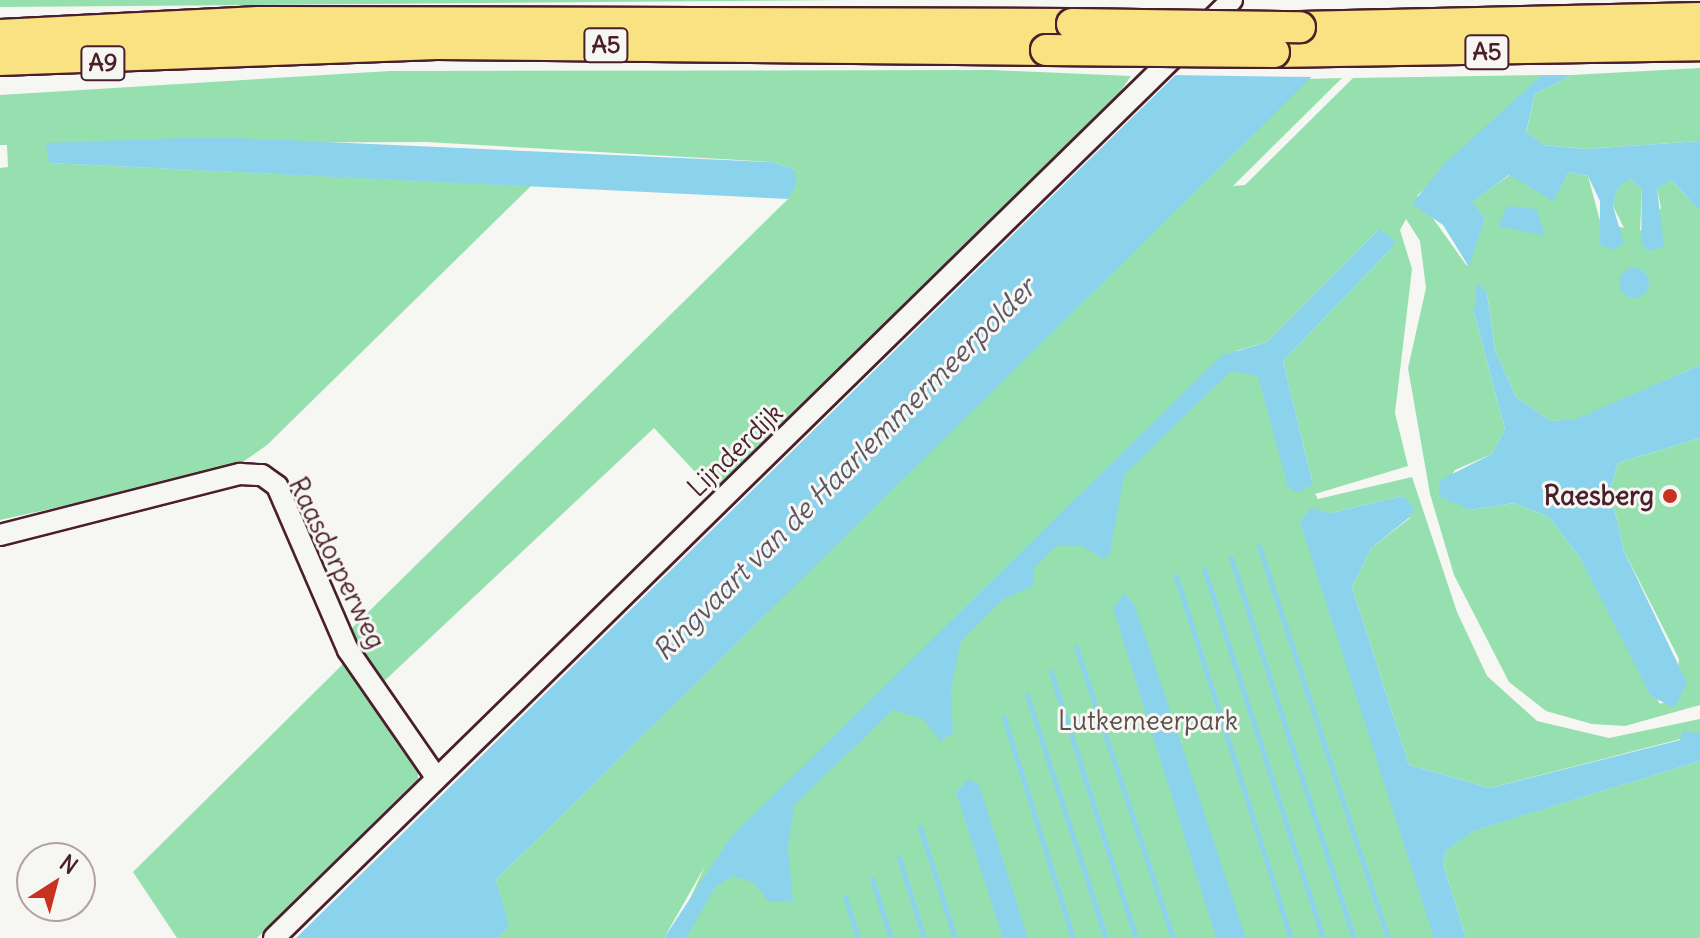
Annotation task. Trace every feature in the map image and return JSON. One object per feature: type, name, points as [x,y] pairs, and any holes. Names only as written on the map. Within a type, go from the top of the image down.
[{"type":"highway","name":"A5","points":[[0,35],[274,21],[1300,27],[1700,18]]},
{"type":"highway","name":"A5","points":[[0,60],[206,49],[1274,52],[1700,45]]},
{"type":"highway","name":"A9","points":[[0,77],[206,49]]},
{"type":"street","name":"Lijnderdijk","points":[[274,938],[1232,0]]},
{"type":"street","name":"Raasdorperweg","points":[[0,535],[240,474],[262,475],[277,486],[348,650],[436,777]]},
{"type":"green space","points":[[0,0],[846,0],[0,7]]},
{"type":"green space","points":[[1700,68],[1700,141],[1586,149],[1544,145],[1526,133],[1535,94],[1572,75]]},
{"type":"green space","points":[[991,70],[1131,76],[1107,111],[714,492],[654,428],[380,685],[350,630],[788,199],[794,169],[772,162],[427,142],[47,143],[50,163],[531,186],[267,445],[233,469],[0,520],[0,168],[8,167],[7,145],[0,145],[0,95],[390,71]]},
{"type":"green space","name":"Lutkemeerpark","points":[[1542,75],[1417,196],[1467,266],[1485,218],[1471,202],[1510,175],[1553,200],[1569,172],[1588,176],[1600,221],[1624,228],[1613,206],[1618,186],[1630,179],[1642,189],[1640,231],[1661,208],[1657,188],[1670,179],[1700,211],[1700,365],[1576,420],[1551,421],[1516,397],[1495,350],[1487,293],[1474,313],[1505,429],[1492,454],[1455,470],[1443,489],[1470,510],[1514,503],[1549,517],[1580,558],[1660,704],[1675,698],[1679,659],[1624,551],[1610,490],[1618,463],[1700,438],[1700,705],[1625,726],[1592,724],[1546,711],[1509,682],[1454,575],[1430,494],[1408,368],[1426,288],[1420,241],[1406,219],[1400,230],[1412,269],[1395,413],[1408,466],[1315,494],[1318,499],[1412,477],[1457,612],[1487,676],[1537,721],[1609,738],[1700,719],[1700,734],[1490,788],[1409,765],[1352,587],[1371,548],[1410,518],[1402,496],[1331,513],[1442,938],[672,938],[705,866],[664,938],[497,938],[508,926],[496,880],[1308,79],[1342,78],[1233,186],[1245,185],[1353,78]],"holes":[[[1379,229],[1391,249],[1283,361],[1313,485],[1254,360],[1236,351],[1267,342]]]},
{"type":"green space","points":[[347,660],[418,766],[418,779],[257,938],[177,938],[133,872]]},
{"type":"green space","points":[[1700,761],[1700,938],[1466,938],[1443,863],[1446,851],[1472,831]]},
{"type":"water","name":"Ringvaart van de Haarlemmermeerpolder","points":[[1252,0],[1390,0],[496,880],[509,926],[497,938],[296,938]]},
{"type":"water","points":[[1542,75],[1572,75],[1535,94],[1526,132],[1544,145],[1586,149],[1700,141],[1700,211],[1671,180],[1657,188],[1664,247],[1648,251],[1641,243],[1642,189],[1630,179],[1618,187],[1613,206],[1624,244],[1612,250],[1600,244],[1600,201],[1588,176],[1569,172],[1553,201],[1509,175],[1472,202],[1485,218],[1469,267],[1443,225],[1412,204],[1445,163]]},
{"type":"water","points":[[213,137],[772,162],[794,169],[796,185],[788,199],[49,163],[46,143]]},
{"type":"water","points":[[1507,206],[1537,209],[1545,236],[1498,226]]},
{"type":"water","points":[[1379,229],[1395,240],[1391,249],[1283,361],[1313,485],[1297,492],[1288,487],[1258,376],[1231,371],[1124,475],[1110,554],[1103,559],[1082,546],[1056,546],[1034,568],[1033,586],[1002,600],[961,641],[951,688],[953,733],[940,741],[923,719],[893,710],[794,805],[788,848],[793,901],[769,902],[754,883],[734,876],[715,887],[686,938],[664,938],[730,838],[1221,356],[1267,342]]},
{"type":"water","points":[[1634,268],[1645,272],[1649,283],[1645,294],[1634,298],[1623,294],[1619,283],[1623,272]]},
{"type":"water","points":[[1477,282],[1487,293],[1495,350],[1516,397],[1551,421],[1576,419],[1700,365],[1700,438],[1618,463],[1610,490],[1624,551],[1687,683],[1674,708],[1651,696],[1580,558],[1549,517],[1514,503],[1470,510],[1439,496],[1440,480],[1492,454],[1505,429],[1474,313]]},
{"type":"water","points":[[1402,496],[1414,506],[1410,517],[1371,548],[1352,587],[1409,765],[1490,788],[1680,740],[1683,731],[1700,734],[1700,761],[1473,831],[1446,851],[1443,863],[1466,938],[1434,938],[1300,522],[1311,508],[1331,513]]},
{"type":"water","points":[[1125,593],[1135,606],[1246,938],[1216,938],[1113,608]]},
{"type":"water","points":[[968,779],[979,785],[1028,938],[1003,938],[956,793]]},
{"type":"pier","points":[[1246,0],[1394,0],[1315,77],[1168,75]]},
{"type":"pier","points":[[1609,0],[1659,0],[1579,74],[1534,75]]},
{"type":"waterway","points":[[1259,546],[1388,938]]},
{"type":"waterway","points":[[1231,558],[1354,938]]},
{"type":"waterway","points":[[1204,569],[1323,938]]},
{"type":"waterway","points":[[1176,576],[1291,938]]},
{"type":"waterway","points":[[1076,647],[1173,938]]},
{"type":"waterway","points":[[1051,672],[1136,938]]},
{"type":"waterway","points":[[1027,695],[1106,938]]},
{"type":"waterway","points":[[1004,718],[1073,938]]},
{"type":"waterway","points":[[920,827],[955,938]]},
{"type":"waterway","points":[[899,858],[924,938]]},
{"type":"waterway","points":[[872,879],[891,938]]},
{"type":"waterway","points":[[845,897],[858,938]]},
{"type":"place","name":"Raesberg","points":[[1670,496]]}]
